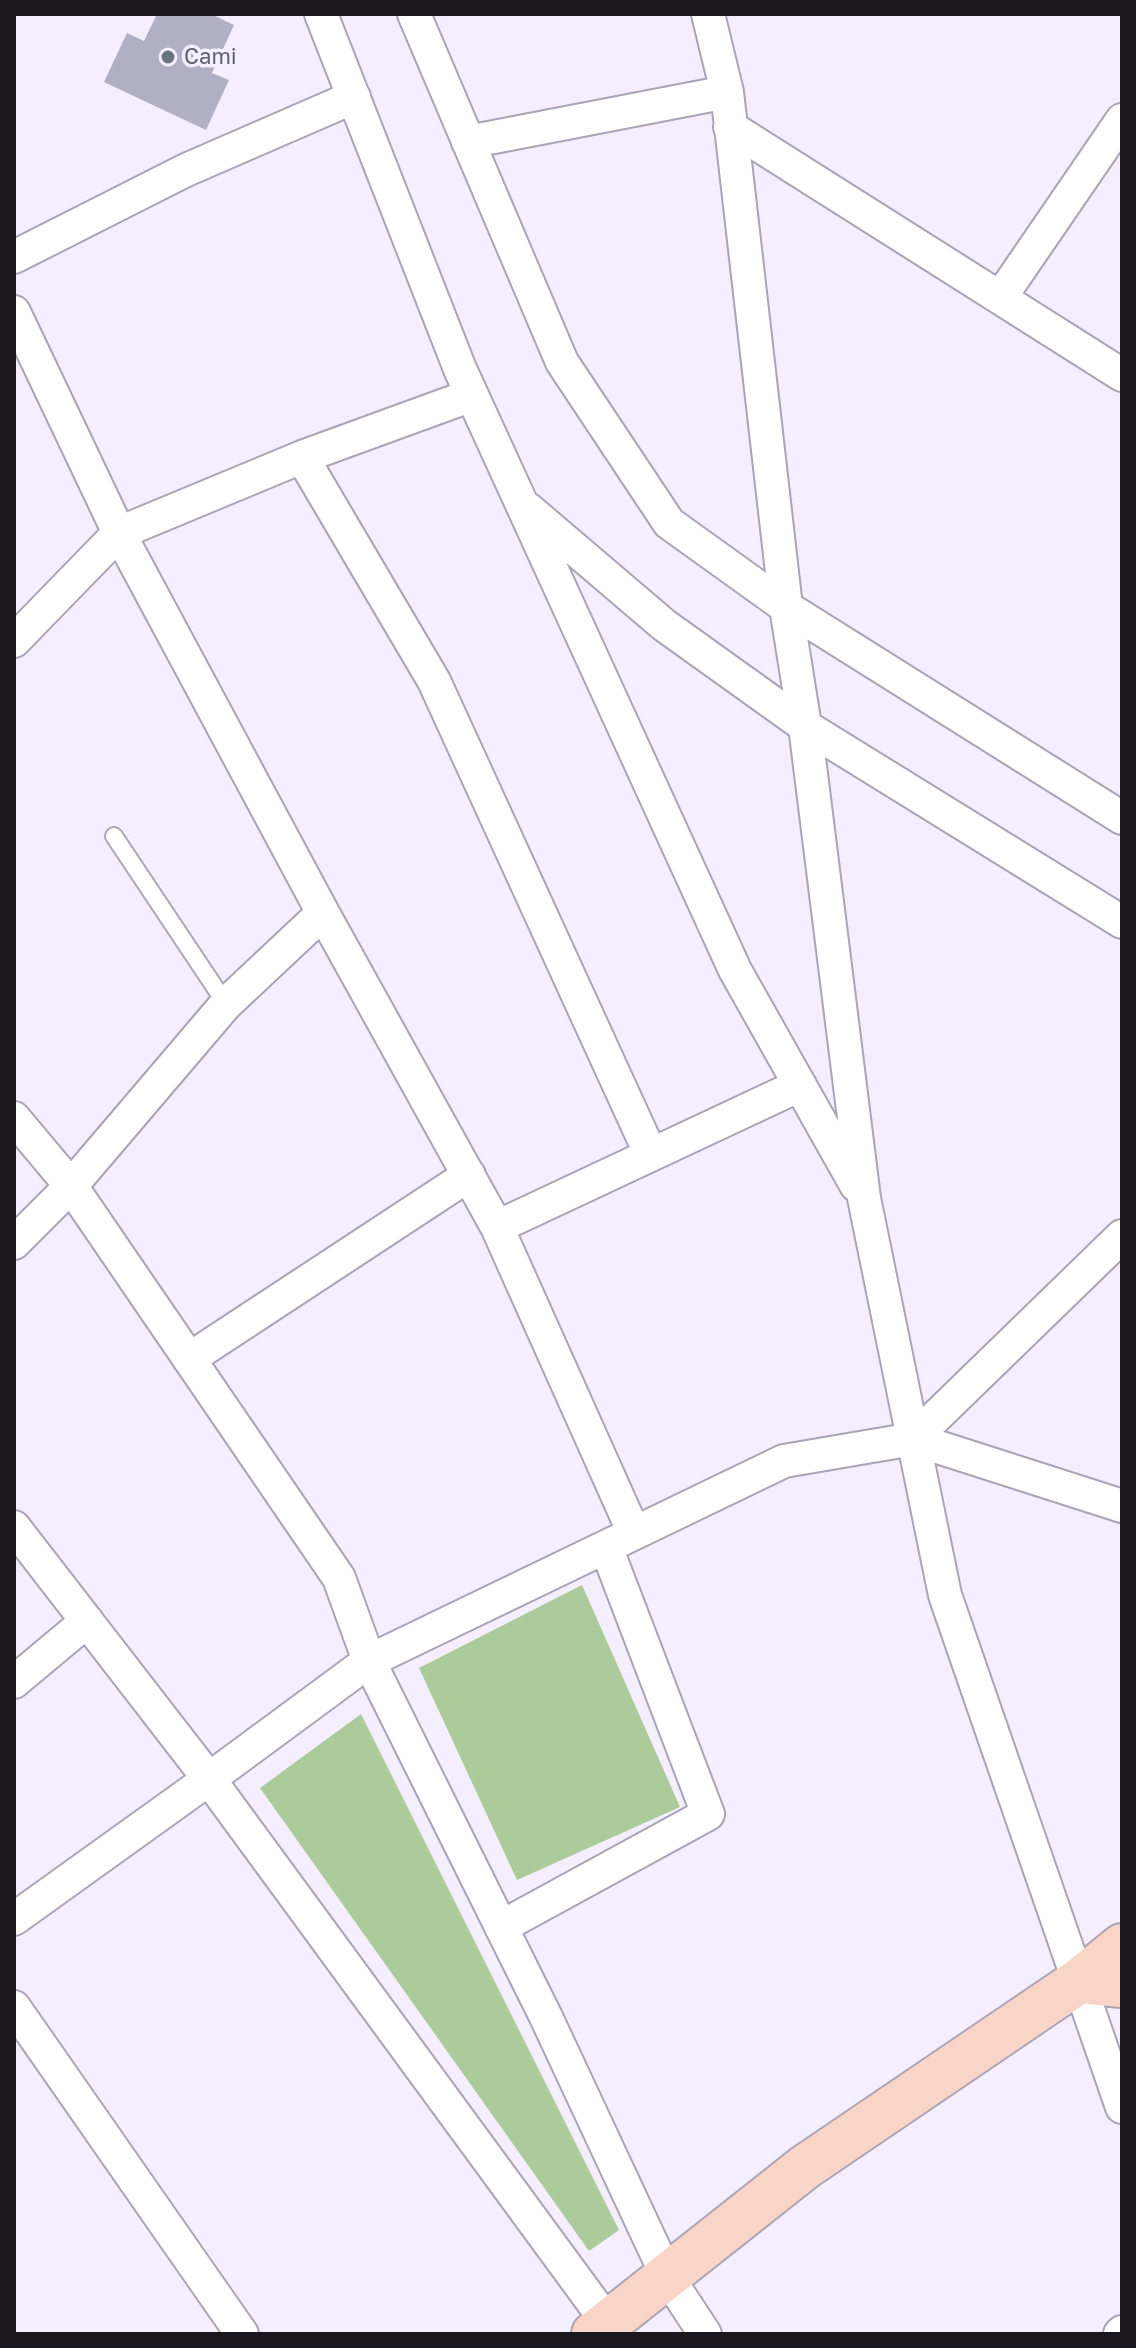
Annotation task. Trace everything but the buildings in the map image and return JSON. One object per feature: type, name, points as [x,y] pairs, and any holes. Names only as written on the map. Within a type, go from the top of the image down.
[{"type":"street","points":[[321,14],[472,395],[735,970],[864,1198]]},
{"type":"street","points":[[414,14],[562,362],[669,523],[786,607],[1122,818]]},
{"type":"street","points":[[708,14],[727,92],[786,607],[805,726],[864,1198],[945,1595],[1122,2107]]},
{"type":"street","points":[[468,142],[727,92]]},
{"type":"street","points":[[14,257],[186,170],[354,97]]},
{"type":"street","points":[[1000,298],[1122,120]]},
{"type":"street","points":[[730,127],[1122,375]]},
{"type":"street","points":[[14,312],[24,358],[323,913],[497,1227],[620,1540],[708,1814],[501,1927]]},
{"type":"street","points":[[14,641],[119,533],[302,457],[472,395]]},
{"type":"street","points":[[302,457],[434,681],[651,1155]]},
{"type":"street","points":[[522,503],[664,625],[805,726],[1122,922]]},
{"type":"street","points":[[14,1243],[71,1186],[226,1004],[323,913]]},
{"type":"street","points":[[497,1227],[800,1085]]},
{"type":"street","points":[[14,1118],[71,1186],[339,1578],[369,1661],[546,2017],[667,2276],[705,2334]]},
{"type":"street","points":[[189,1359],[469,1175]]},
{"type":"street","points":[[913,1439],[1122,1236]]},
{"type":"street","points":[[14,1919],[369,1661],[784,1461],[913,1439],[1122,1506]]},
{"type":"street","points":[[14,1527],[209,1779],[601,2328],[805,2167],[1079,1981],[1122,1946]]},
{"type":"street","points":[[14,1682],[87,1621]]},
{"type":"street","points":[[1079,1981],[1122,1985]]},
{"type":"street","points":[[14,2007],[242,2334]]},
{"type":"lane","points":[[114,836],[226,1004]]},
{"type":"green space","points":[[582,1585],[680,1807],[517,1880],[419,1668]]},
{"type":"green space","points":[[361,1714],[619,2230],[589,2251],[260,1788]]},
{"type":"place","name":"Cami","points":[[168,57]]}]
